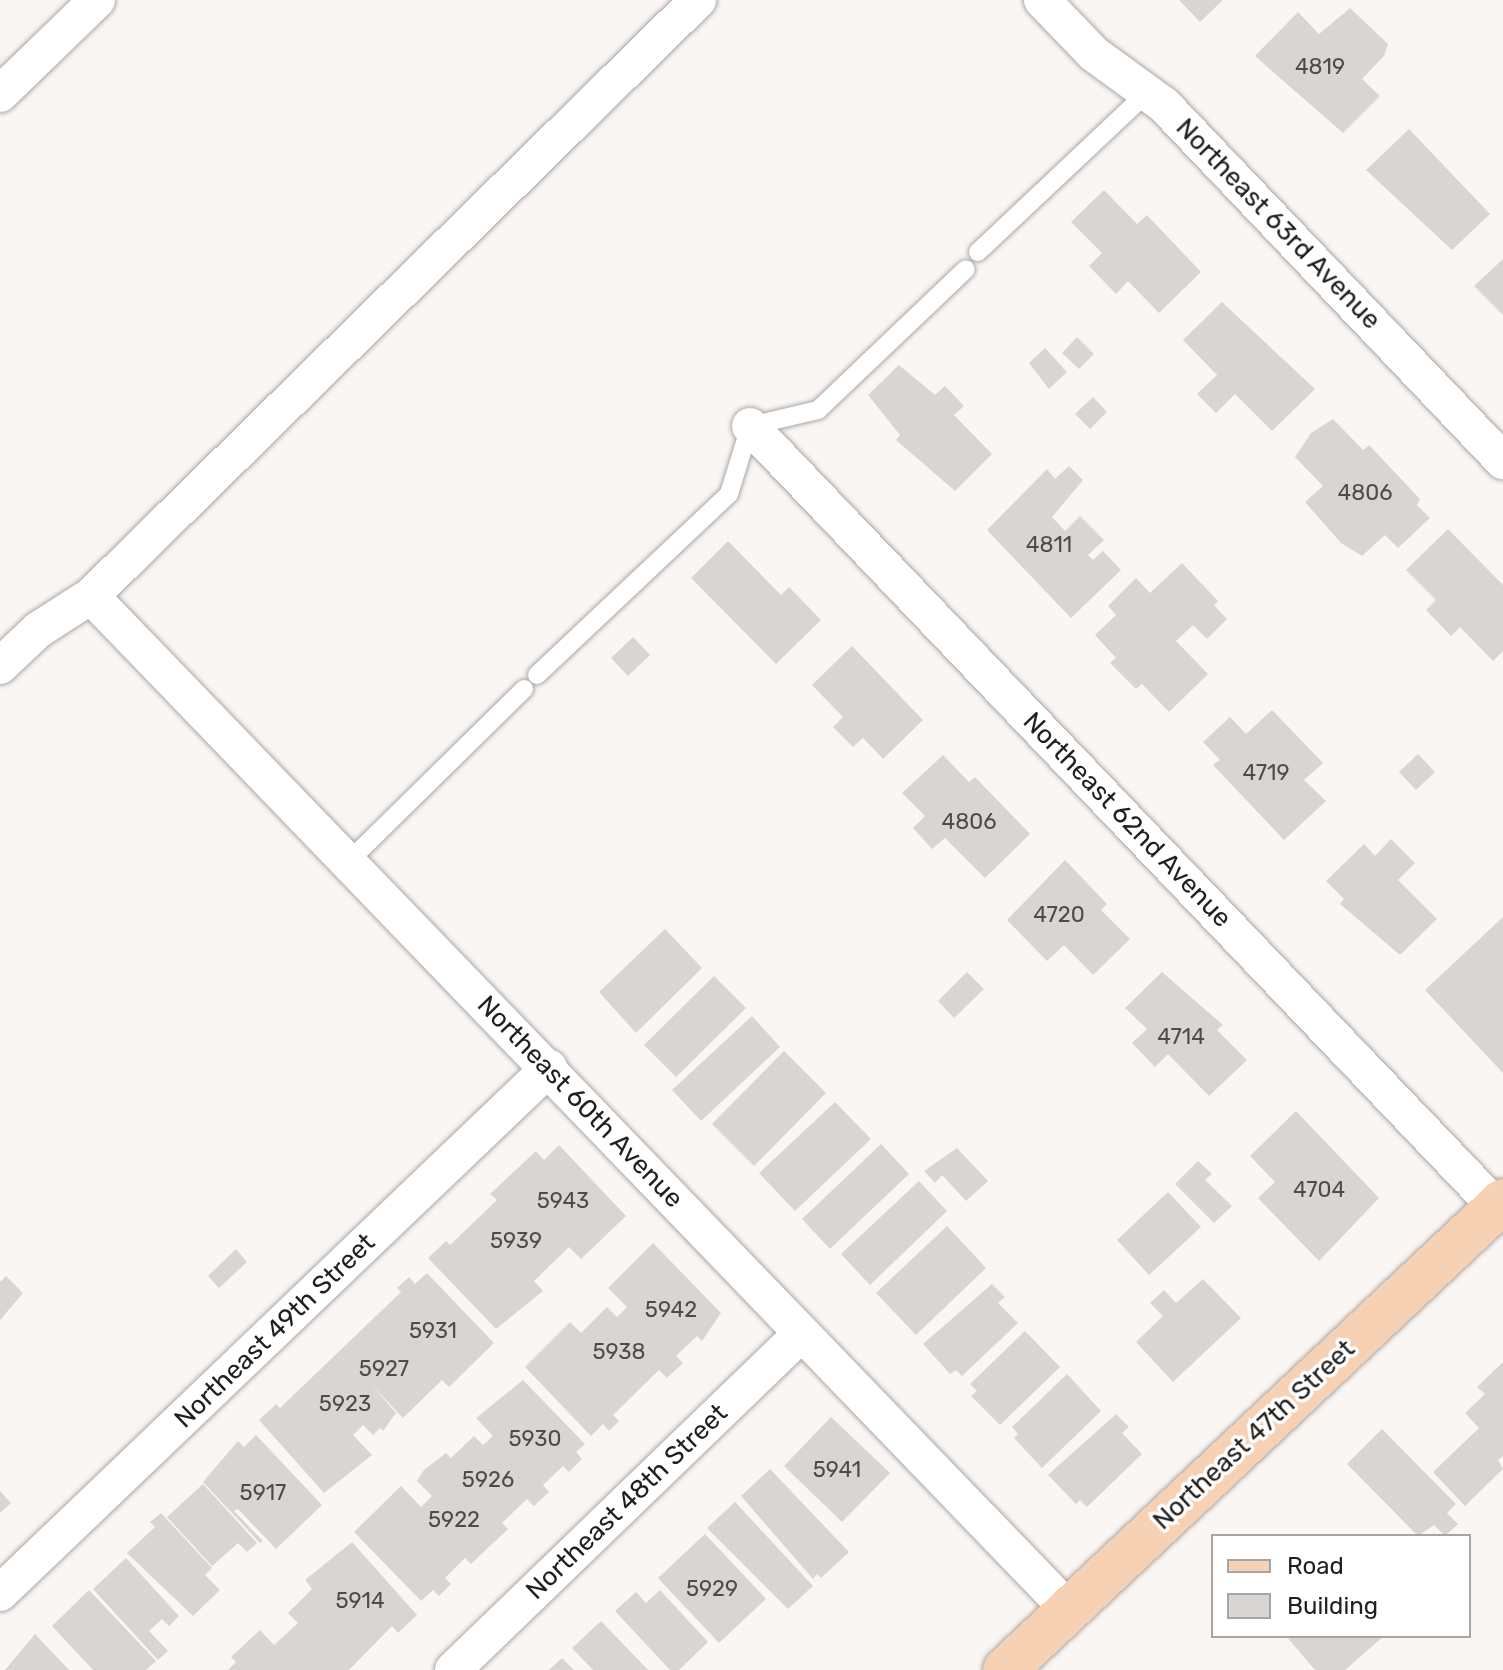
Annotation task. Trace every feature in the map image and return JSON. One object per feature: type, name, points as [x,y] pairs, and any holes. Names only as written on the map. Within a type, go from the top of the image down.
[{"type":"street","points":[[0,94],[97,0]]},
{"type":"street","points":[[0,666],[38,630],[91,596],[698,0]]},
{"type":"street","name":"Northeast 63rd Avenue","points":[[1042,0],[1094,54],[1149,91],[1503,461]]},
{"type":"street","name":"Northeast 62nd Avenue","points":[[750,426],[1501,1207]]},
{"type":"street","name":"Northeast 60th Avenue","points":[[91,596],[1068,1609]]},
{"type":"street","name":"Northeast 49th Street","points":[[0,1593],[549,1068]]},
{"type":"street","name":"Northeast 47th Street","points":[[1005,1670],[1501,1207]]},
{"type":"street","name":"Northeast 48th Street","points":[[453,1670],[801,1334]]},
{"type":"lane","points":[[978,252],[1149,91]]},
{"type":"lane","points":[[537,675],[729,494],[750,426],[818,410],[966,269]]},
{"type":"lane","points":[[348,862],[524,689]]},
{"type":"building","points":[[1179,0],[1223,0],[1200,22]]},
{"type":"building","points":[[1350,8],[1388,44],[1384,56],[1362,79],[1380,96],[1343,133],[1255,56],[1298,12],[1319,34]]},
{"type":"building","points":[[1409,129],[1490,214],[1452,250],[1366,170]]},
{"type":"building","points":[[1104,190],[1137,224],[1147,215],[1201,272],[1159,313],[1128,281],[1116,294],[1089,266],[1102,253],[1071,222]]},
{"type":"building","points":[[1503,259],[1503,315],[1474,286]]},
{"type":"building","points":[[1222,302],[1315,389],[1272,431],[1235,394],[1216,413],[1197,394],[1217,375],[1183,340]]},
{"type":"building","points":[[1077,337],[1094,354],[1079,369],[1062,353]]},
{"type":"building","points":[[1045,348],[1067,372],[1049,389],[1029,363]]},
{"type":"building","points":[[899,365],[935,395],[945,386],[964,406],[954,415],[992,454],[955,491],[896,440],[900,435],[868,395]]},
{"type":"building","points":[[1093,397],[1107,412],[1090,429],[1075,414]]},
{"type":"building","points":[[1333,419],[1363,450],[1369,445],[1420,499],[1417,505],[1430,518],[1398,548],[1385,535],[1362,556],[1341,543],[1305,502],[1323,486],[1295,457],[1311,433]]},
{"type":"building","points":[[1069,466],[1083,480],[1052,517],[1065,531],[1080,516],[1104,540],[1088,555],[1093,560],[1103,551],[1121,570],[1071,618],[987,530],[1047,469],[1055,479]]},
{"type":"building","points":[[1448,529],[1503,585],[1503,651],[1493,661],[1460,627],[1451,636],[1426,610],[1436,600],[1406,570]]},
{"type":"building","points":[[728,541],[781,595],[789,587],[821,620],[776,664],[691,578]]},
{"type":"building","points":[[1182,563],[1218,601],[1214,605],[1227,619],[1207,639],[1193,625],[1176,641],[1208,674],[1169,712],[1142,684],[1136,689],[1110,663],[1116,658],[1095,635],[1116,615],[1108,606],[1136,578],[1150,593]]},
{"type":"building","points":[[633,637],[650,655],[628,676],[611,658]]},
{"type":"building","points":[[852,646],[923,720],[883,759],[863,738],[853,747],[833,727],[843,717],[812,685]]},
{"type":"building","points":[[1272,710],[1323,763],[1304,780],[1326,801],[1284,840],[1213,765],[1220,760],[1203,742],[1230,717],[1246,734]]},
{"type":"building","points":[[1418,754],[1435,772],[1416,790],[1399,772]]},
{"type":"building","points":[[943,755],[969,782],[975,777],[1030,834],[985,878],[945,838],[932,849],[913,828],[925,816],[902,793]]},
{"type":"building","points":[[1391,839],[1415,863],[1398,880],[1437,919],[1400,955],[1340,904],[1344,899],[1326,881],[1364,844],[1375,856]]},
{"type":"building","points":[[1065,860],[1107,904],[1101,910],[1130,939],[1093,975],[1064,945],[1047,961],[1007,920]]},
{"type":"building","points":[[1503,917],[1503,1073],[1425,990]]},
{"type":"building","points":[[665,929],[702,968],[636,1033],[599,992]]},
{"type":"building","points":[[967,972],[984,989],[954,1018],[938,1001]]},
{"type":"building","points":[[1162,972],[1223,1025],[1217,1030],[1247,1060],[1209,1096],[1168,1054],[1155,1067],[1132,1043],[1147,1029],[1125,1008]]},
{"type":"building","points":[[714,976],[746,1008],[676,1077],[644,1045]]},
{"type":"building","points":[[752,1016],[780,1047],[701,1121],[672,1090]]},
{"type":"building","points":[[784,1051],[826,1093],[754,1166],[712,1124]]},
{"type":"building","points":[[835,1102],[871,1139],[795,1211],[759,1173]]},
{"type":"building","points":[[1296,1111],[1379,1198],[1319,1261],[1258,1198],[1275,1182],[1250,1156]]},
{"type":"building","points":[[881,1144],[909,1174],[830,1249],[802,1219]]},
{"type":"building","points":[[559,1145],[626,1216],[581,1259],[569,1247],[534,1281],[543,1291],[496,1329],[428,1258],[446,1241],[450,1245],[497,1200],[490,1194],[536,1151],[544,1160]]},
{"type":"building","points":[[957,1148],[988,1181],[966,1201],[942,1175],[935,1183],[924,1171]]},
{"type":"building","points":[[1198,1161],[1212,1174],[1205,1180],[1232,1206],[1214,1223],[1175,1184]]},
{"type":"building","points":[[919,1181],[947,1211],[870,1285],[841,1254]]},
{"type":"building","points":[[1168,1192],[1201,1227],[1149,1275],[1117,1240]]},
{"type":"building","points":[[947,1226],[986,1268],[916,1335],[876,1293]]},
{"type":"building","points":[[653,1243],[721,1313],[702,1341],[697,1336],[676,1356],[683,1363],[667,1378],[659,1370],[613,1415],[619,1421],[609,1431],[603,1424],[591,1436],[525,1367],[570,1322],[581,1333],[607,1307],[617,1317],[627,1307],[608,1288]]},
{"type":"building","points":[[236,1249],[247,1262],[219,1288],[208,1276]]},
{"type":"building","points":[[427,1273],[494,1343],[449,1387],[442,1380],[403,1418],[370,1383],[396,1413],[383,1431],[380,1428],[373,1435],[363,1425],[353,1435],[372,1455],[324,1493],[259,1420],[276,1404],[280,1408],[401,1292],[397,1288],[409,1277],[415,1284]]},
{"type":"building","points":[[6,1276],[23,1293],[0,1320],[0,1282]]},
{"type":"building","points":[[1203,1279],[1241,1318],[1173,1382],[1136,1342],[1163,1316],[1150,1303],[1164,1290],[1176,1303]]},
{"type":"building","points":[[992,1284],[1005,1297],[998,1303],[1018,1323],[962,1376],[956,1370],[950,1374],[923,1344]]},
{"type":"building","points":[[1025,1331],[1060,1367],[1000,1425],[971,1396],[977,1391],[970,1384]]},
{"type":"building","points":[[1503,1362],[1503,1456],[1498,1460],[1503,1469],[1465,1506],[1433,1472],[1479,1428],[1465,1413],[1485,1394],[1477,1387]]},
{"type":"building","points":[[1067,1374],[1101,1411],[1042,1468],[1014,1438],[1018,1434],[1012,1427]]},
{"type":"building","points":[[523,1380],[585,1444],[576,1452],[582,1459],[569,1472],[563,1466],[543,1485],[549,1492],[534,1506],[527,1499],[502,1523],[508,1529],[471,1564],[465,1558],[445,1578],[451,1584],[439,1596],[433,1590],[421,1601],[354,1532],[401,1486],[421,1507],[432,1496],[417,1481],[424,1470],[446,1453],[451,1458],[474,1436],[483,1445],[493,1436],[476,1418]]},
{"type":"building","points":[[1116,1414],[1129,1427],[1122,1433],[1142,1454],[1087,1507],[1080,1500],[1076,1504],[1048,1475]]},
{"type":"building","points":[[831,1417],[890,1473],[842,1522],[784,1466]]},
{"type":"building","points":[[1382,1429],[1456,1504],[1447,1513],[1458,1524],[1447,1534],[1434,1525],[1416,1534],[1347,1464]]},
{"type":"building","points":[[256,1435],[322,1505],[276,1549],[238,1509],[234,1511],[263,1541],[260,1543],[203,1482],[238,1441],[244,1447]]},
{"type":"building","points":[[770,1469],[849,1552],[821,1578],[817,1574],[813,1579],[741,1496]]},
{"type":"building","points":[[203,1484],[257,1543],[247,1552],[238,1543],[212,1566],[167,1517]]},
{"type":"building","points":[[0,1491],[11,1503],[0,1513]]},
{"type":"building","points":[[735,1502],[813,1586],[788,1609],[707,1528]]},
{"type":"building","points":[[161,1513],[212,1568],[205,1575],[220,1590],[193,1616],[127,1553],[155,1527],[150,1522]]},
{"type":"building","points":[[705,1534],[766,1599],[719,1643],[658,1578]]},
{"type":"building","points":[[352,1542],[417,1615],[398,1633],[392,1626],[349,1670],[228,1670],[236,1662],[231,1657],[260,1630],[274,1645],[298,1623],[288,1613],[312,1589],[305,1580]]},
{"type":"building","points":[[126,1558],[179,1616],[169,1626],[162,1619],[149,1631],[168,1651],[158,1660],[93,1589]]},
{"type":"building","points":[[89,1590],[156,1661],[146,1670],[93,1670],[52,1626]]},
{"type":"building","points":[[660,1590],[708,1642],[679,1670],[670,1670],[615,1611],[636,1592],[646,1603]]},
{"type":"building","points":[[601,1621],[648,1670],[593,1670],[572,1648]]},
{"type":"building","points":[[35,1634],[69,1670],[5,1670]]},
{"type":"building","points":[[1288,1638],[1382,1638],[1345,1670],[1315,1670]]},
{"type":"building","points":[[562,1658],[574,1670],[549,1670]]}]
